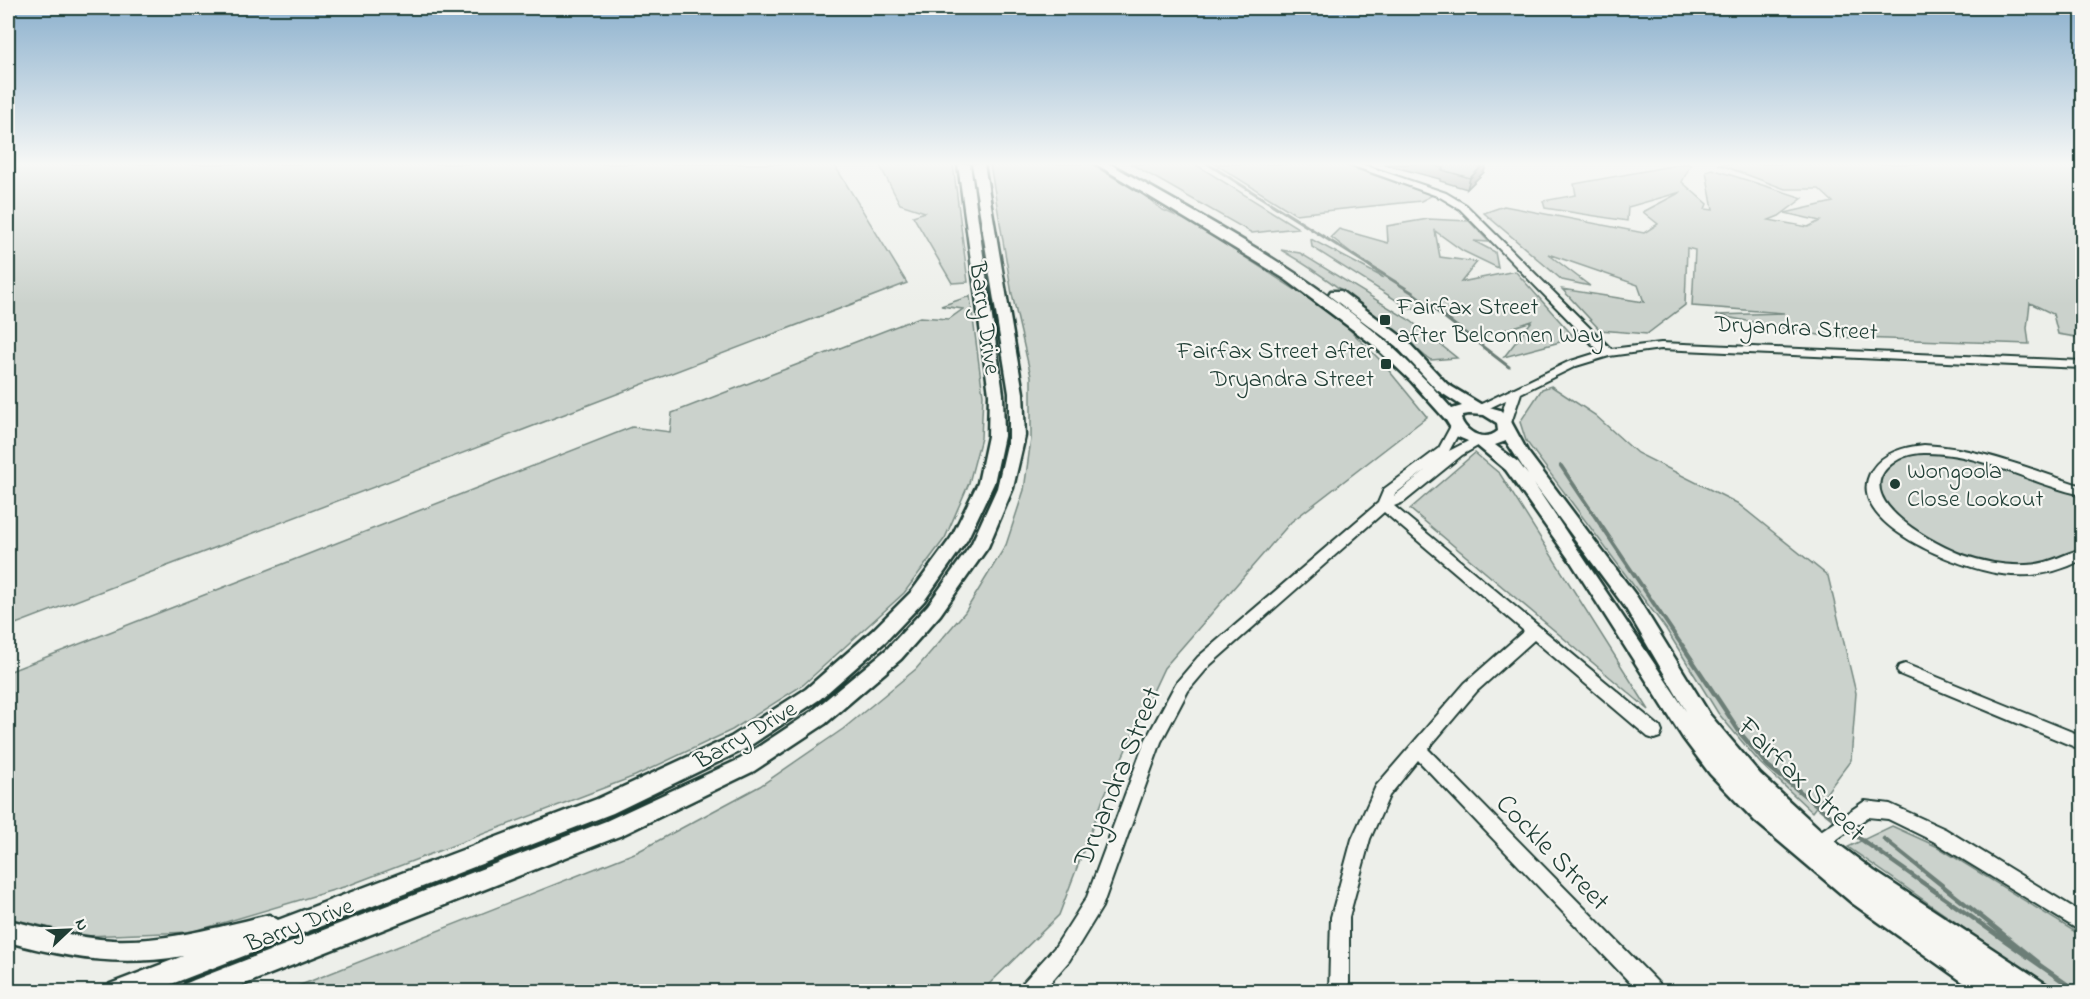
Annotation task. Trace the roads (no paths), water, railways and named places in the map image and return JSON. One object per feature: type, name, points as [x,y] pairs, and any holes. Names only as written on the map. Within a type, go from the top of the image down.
[{"type":"main road","name":"Barry Drive","points":[[119,992],[605,806],[738,743],[813,694],[879,636],[918,596],[958,540],[986,483],[996,436],[996,394],[970,211]]},
{"type":"main road","name":"Barry Drive","points":[[194,992],[614,828],[747,765],[818,718],[894,654],[934,610],[979,547],[1005,488],[1017,436],[1016,393],[986,211]]},
{"type":"main road","points":[[1182,211],[1316,292],[1398,360],[1438,400],[1454,423]]},
{"type":"main road","points":[[1200,211],[1319,282],[1401,343],[1442,387],[1477,409]]},
{"type":"main road","points":[[1454,423],[1458,412],[1477,409],[1492,412],[1506,426],[1504,436],[1499,439],[1478,440]]},
{"type":"main road","name":"Fairfax Street","points":[[1454,423],[1465,435],[1478,440],[1512,466],[1524,481],[1606,600],[1686,728],[1732,785],[2037,992]]},
{"type":"main road","name":"Fairfax Street","points":[[1506,426],[1520,453],[1630,602],[1703,721],[1753,780],[1818,842],[1856,892],[1998,992]]},
{"type":"main road","points":[[8,931],[96,949],[145,949],[229,935],[341,908]]},
{"type":"street","points":[[1467,211],[1608,353]]},
{"type":"street","name":"Dryandra Street","points":[[1477,409],[1572,364],[1608,353],[1661,346],[2082,365]]},
{"type":"street","points":[[1506,426],[1515,392]]},
{"type":"street","name":"Dryandra Street","points":[[1384,505],[1389,492],[1444,450],[1454,423]]},
{"type":"street","name":"Dryandra Street","points":[[1028,992],[1062,954],[1095,901],[1153,741],[1182,687],[1204,661],[1384,505],[1399,499],[1457,452],[1478,440]]},
{"type":"street","points":[[2082,490],[1972,456],[1922,449],[1908,451],[1886,460],[1875,474],[1873,483],[1875,496],[1882,509],[1896,524],[1915,537],[1956,558],[1997,569],[2032,571],[2058,566],[2082,554]]},
{"type":"street","points":[[1384,505],[1654,732]]},
{"type":"street","points":[[1340,992],[1340,917],[1361,839],[1382,791],[1471,687],[1534,631]]},
{"type":"street","points":[[1905,670],[2082,743]]},
{"type":"street","name":"Cockle Street","points":[[1417,748],[1653,992]]},
{"type":"street","points":[[1818,842],[1865,809],[1890,812],[1939,835],[2082,923]]},
{"type":"waterway","points":[[1282,211],[1413,293],[1509,367]]},
{"type":"waterway","points":[[1561,466],[1683,647]]},
{"type":"waterway","points":[[1682,645],[1741,734],[1768,766],[1839,823]]},
{"type":"waterway","points":[[1845,828],[2078,992]]},
{"type":"waterway","points":[[1884,839],[2038,962]]},
{"type":"place","name":"Fairfax Street after Belconnen Way","points":[[1385,320]]},
{"type":"place","name":"Fairfax Street after Dryandra Street","points":[[1386,364]]},
{"type":"place","name":"Wongoola Close Lookout","points":[[1895,484]]}]
